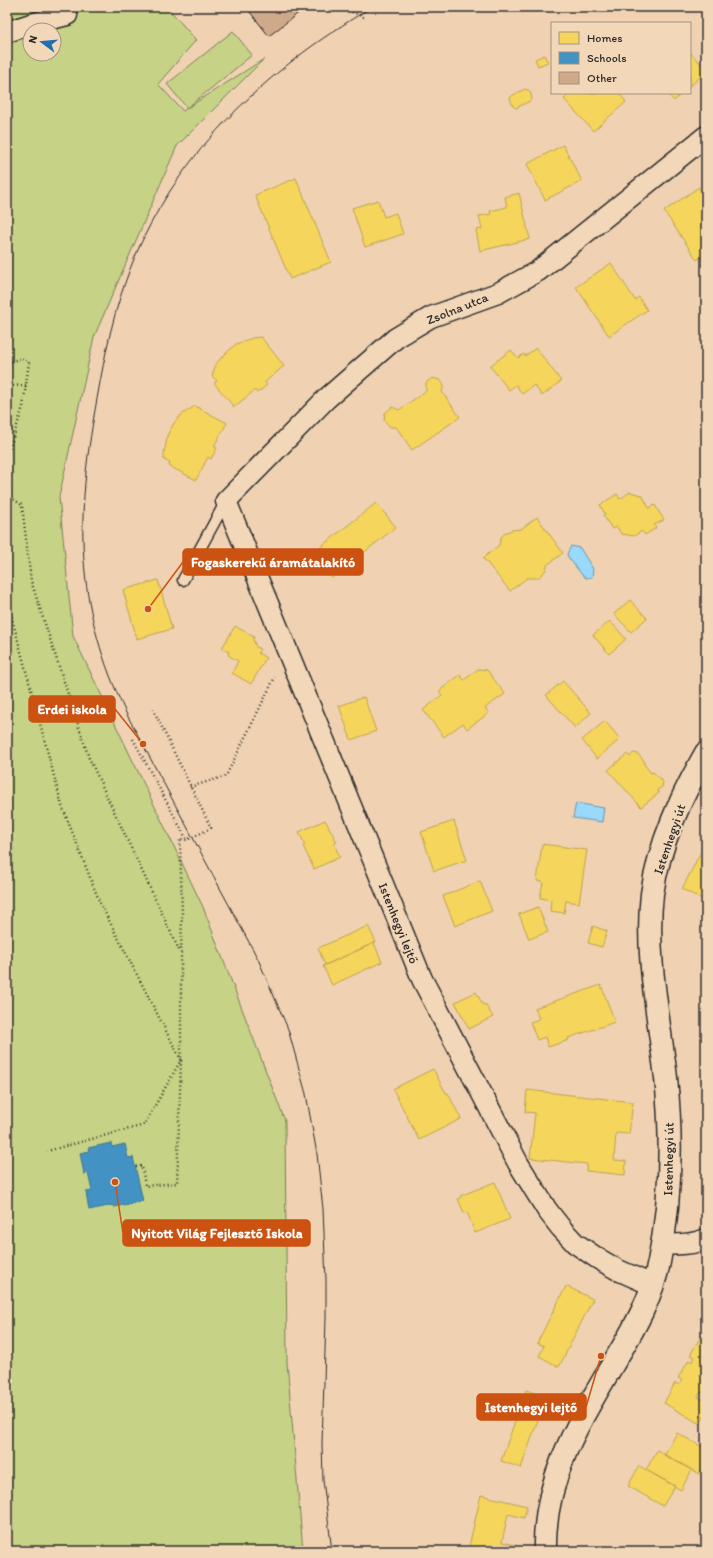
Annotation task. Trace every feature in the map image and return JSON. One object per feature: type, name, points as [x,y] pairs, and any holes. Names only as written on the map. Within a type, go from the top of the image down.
[{"type":"street","points":[[7,32],[67,15]]},
{"type":"street","name":"Zsolna utca","points":[[226,501],[243,482],[326,400],[396,338],[431,317],[498,293],[538,271],[706,136]]},
{"type":"street","name":"Istenhegyi lejtő","points":[[226,501],[287,653],[422,979],[518,1163],[547,1210],[561,1228],[575,1242],[596,1258],[652,1286]]},
{"type":"street","name":"Istenhegyi út","points":[[545,1551],[546,1524],[549,1502],[559,1466],[576,1428],[639,1320],[652,1286],[662,1244],[667,1203],[669,1121],[666,1080],[652,959],[652,896],[659,861],[675,815],[688,786],[706,753]]},
{"type":"street","points":[[662,1244],[685,1244],[706,1239]]},
{"type":"lane","points":[[183,580],[226,501]]},
{"type":"path","points":[[341,7],[366,18]]},
{"type":"path","points":[[7,413],[10,362],[21,358],[29,362],[26,385],[23,407],[7,461]]},
{"type":"path","points":[[9,386],[26,385]]},
{"type":"path","points":[[7,495],[22,505],[31,581],[89,758],[180,953]]},
{"type":"path","points":[[7,593],[8,603],[62,806],[100,903],[181,1060]]},
{"type":"path","points":[[190,787],[226,776],[287,653]]},
{"type":"path","points":[[136,1167],[142,1166],[145,1186],[177,1183],[181,1060],[180,953],[182,913],[180,839],[187,840],[211,828],[152,707]]},
{"type":"path","points":[[133,739],[187,840]]},
{"type":"path","points":[[47,1151],[144,1125],[181,1060]]},
{"type":"green space","points":[[7,7],[167,7],[196,40],[158,84],[183,111],[264,59],[177,146],[94,337],[59,497],[73,636],[203,907],[285,1121],[287,1362],[303,1551],[7,1551]]},
{"type":"green space","points":[[233,31],[252,55],[187,108],[167,84]]},
{"type":"water","points":[[571,546],[580,548],[593,569],[592,577],[586,578],[582,575],[568,557],[567,554]]},
{"type":"water","points":[[576,803],[604,808],[602,822],[573,818]]},
{"type":"building: Homes","points":[[691,53],[706,70],[706,72],[691,85]]},
{"type":"building: Homes","points":[[544,55],[548,62],[538,66],[535,59]]},
{"type":"building: Homes","points":[[525,89],[530,91],[532,98],[530,101],[516,108],[513,106],[510,98]]},
{"type":"building: Homes","points":[[569,94],[620,94],[626,102],[593,131],[564,99]]},
{"type":"building: Homes","points":[[668,94],[681,94],[674,101]]},
{"type":"building: Homes","points":[[563,145],[582,181],[545,200],[527,164]]},
{"type":"building: Homes","points":[[296,178],[331,262],[290,279],[255,195]]},
{"type":"building: Homes","points":[[699,187],[706,198],[706,254],[697,260],[664,211]]},
{"type":"building: Homes","points":[[519,193],[530,239],[480,251],[476,230],[482,229],[479,216],[491,214],[490,211],[507,207],[505,197]]},
{"type":"building: Homes","points":[[378,200],[384,217],[396,213],[403,234],[365,247],[352,208]]},
{"type":"building: Homes","points":[[611,263],[635,300],[639,297],[647,310],[609,336],[576,287]]},
{"type":"building: Homes","points":[[261,337],[284,366],[265,382],[267,385],[257,393],[255,390],[234,407],[214,383],[217,381],[212,376],[216,364],[236,344],[252,338]]},
{"type":"building: Homes","points":[[536,348],[561,381],[542,396],[534,385],[522,394],[516,385],[509,390],[490,366],[511,350],[518,358],[524,354],[525,356]]},
{"type":"building: Homes","points":[[432,378],[440,380],[444,385],[442,392],[460,417],[412,450],[396,427],[390,427],[384,420],[385,413],[392,407],[399,410],[426,391],[426,383]]},
{"type":"building: Homes","points":[[195,406],[227,423],[214,446],[217,448],[211,459],[208,457],[196,480],[169,466],[170,463],[164,460],[168,434],[174,423],[181,415]]},
{"type":"building: Homes","points":[[630,492],[642,495],[649,508],[655,505],[664,520],[654,525],[656,528],[645,535],[642,531],[634,536],[621,534],[617,527],[612,529],[603,515],[605,514],[600,505],[617,494],[620,499]]},
{"type":"building: Homes","points":[[376,503],[396,527],[332,578],[313,553]]},
{"type":"building: Homes","points":[[537,517],[563,553],[547,565],[546,570],[538,578],[527,578],[510,591],[483,558],[499,545],[501,537],[506,532],[521,529]]},
{"type":"building: Homes","points":[[158,580],[172,629],[137,639],[123,590]]},
{"type":"building: Homes","points":[[630,600],[647,618],[631,632],[614,614]]},
{"type":"building: Homes","points":[[610,621],[626,639],[609,654],[593,635]]},
{"type":"building: Homes","points":[[235,626],[254,637],[253,639],[256,647],[260,649],[258,653],[266,658],[251,684],[232,673],[238,661],[228,655],[229,652],[222,648]]},
{"type":"building: Homes","points":[[706,626],[706,640],[700,630]]},
{"type":"building: Homes","points":[[478,669],[487,670],[505,694],[485,708],[489,713],[467,729],[463,723],[444,737],[423,710],[442,695],[439,691],[460,675],[464,680]]},
{"type":"building: Homes","points":[[563,681],[591,713],[575,728],[546,695]]},
{"type":"building: Homes","points":[[364,697],[376,731],[351,740],[339,706]]},
{"type":"building: Homes","points":[[605,721],[620,739],[597,759],[582,740]]},
{"type":"building: Homes","points":[[633,753],[638,754],[645,762],[644,764],[651,773],[653,772],[663,782],[662,787],[657,790],[659,793],[641,807],[608,770],[627,754],[630,757]]},
{"type":"building: Homes","points":[[325,820],[337,842],[334,844],[340,857],[314,869],[303,846],[305,845],[299,832]]},
{"type":"building: Homes","points":[[454,821],[467,860],[434,871],[421,832]]},
{"type":"building: Homes","points":[[706,842],[706,901],[682,889]]},
{"type":"building: Homes","points":[[542,844],[587,850],[579,903],[566,901],[564,913],[550,911],[551,900],[540,898],[543,882],[537,881]]},
{"type":"building: Homes","points":[[480,881],[492,911],[455,926],[443,896]]},
{"type":"building: Homes","points":[[538,907],[548,932],[529,939],[519,914]]},
{"type":"building: Homes","points":[[368,926],[376,942],[325,965],[318,948]]},
{"type":"building: Homes","points":[[593,926],[607,931],[602,947],[588,943]]},
{"type":"building: Homes","points":[[374,943],[382,962],[332,985],[323,966]]},
{"type":"building: Homes","points":[[601,985],[615,1022],[568,1038],[569,1040],[548,1047],[545,1037],[537,1040],[530,1022],[539,1019],[535,1008]]},
{"type":"building: Homes","points":[[476,992],[483,1005],[485,1004],[493,1017],[469,1029],[455,1002]]},
{"type":"building: Homes","points":[[433,1069],[446,1093],[448,1093],[461,1119],[419,1140],[393,1089]]},
{"type":"building: Homes","points":[[527,1090],[633,1102],[629,1134],[616,1133],[614,1160],[626,1161],[625,1175],[586,1171],[587,1164],[530,1158],[535,1113],[525,1112]]},
{"type":"building: Homes","points":[[495,1182],[510,1219],[475,1233],[467,1212],[464,1213],[458,1199],[461,1198],[460,1196]]},
{"type":"building: Homes","points":[[566,1286],[593,1299],[559,1367],[539,1356],[544,1346],[537,1343]]},
{"type":"building: Homes","points":[[701,1336],[706,1339],[706,1394],[701,1392],[698,1397],[706,1401],[706,1413],[700,1424],[664,1403],[675,1383],[679,1385],[682,1380],[678,1378],[689,1360],[692,1362],[695,1357],[690,1355]]},
{"type":"building: Homes","points":[[526,1390],[546,1397],[521,1468],[501,1461]]},
{"type":"building: Homes","points":[[677,1433],[706,1449],[706,1461],[699,1474],[664,1455]]},
{"type":"building: Homes","points":[[657,1450],[692,1470],[681,1490],[646,1470]]},
{"type":"building: Homes","points":[[639,1466],[675,1486],[663,1506],[628,1486]]},
{"type":"building: Homes","points":[[481,1495],[527,1506],[524,1518],[508,1514],[502,1542],[516,1545],[514,1551],[488,1551],[469,1546]]},
{"type":"building: Schools","points":[[111,1143],[112,1147],[125,1144],[128,1158],[133,1157],[143,1201],[89,1210],[86,1192],[92,1191],[88,1173],[84,1174],[80,1153],[89,1151],[88,1148]]},
{"type":"building: Other","points":[[246,7],[306,7],[269,36]]},
{"type":"tram line","points":[[332,1551],[323,1480],[322,1443],[326,1319],[323,1209],[317,1154],[306,1094],[288,1029],[258,959],[126,713],[110,675],[98,639],[89,603],[84,567],[83,531],[84,494],[88,456],[103,364],[120,297],[144,236],[167,196],[194,157],[225,122],[258,89],[294,59],[332,32],[372,7]]},
{"type":"place","name":"Fogaskerekű áramátalakító","points":[[148,609]]},
{"type":"place","name":"Erdei iskola","points":[[143,744]]},
{"type":"place","name":"Nyitott Világ Fejlesztő Iskola","points":[[115,1182]]},
{"type":"place","name":"Istenhegyi lejtő","points":[[601,1356]]}]
